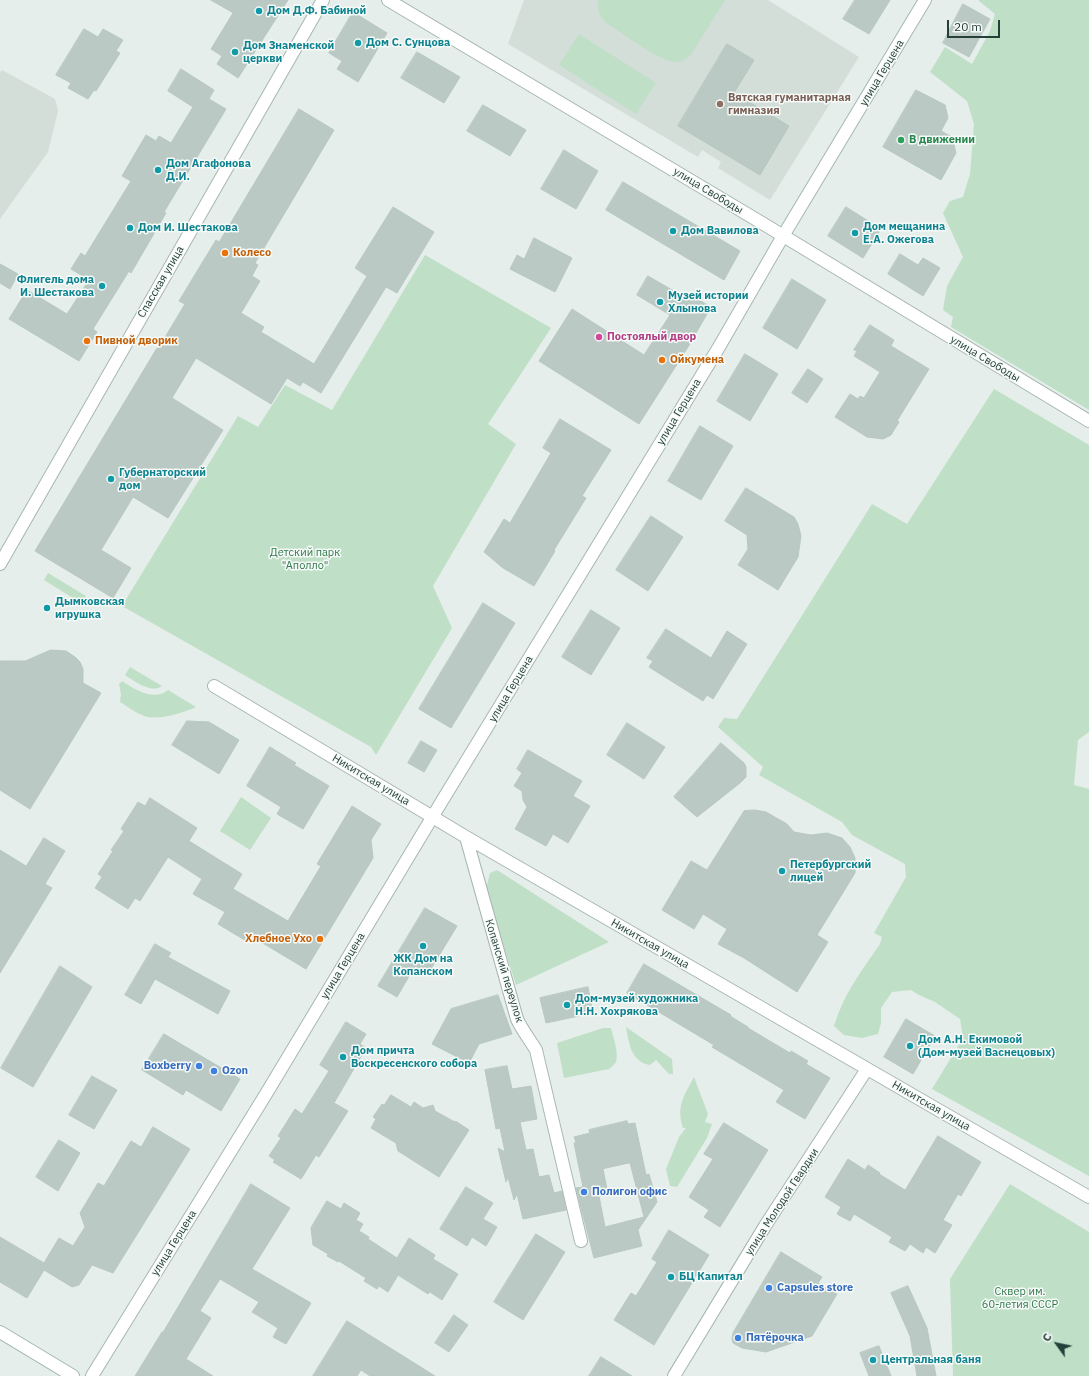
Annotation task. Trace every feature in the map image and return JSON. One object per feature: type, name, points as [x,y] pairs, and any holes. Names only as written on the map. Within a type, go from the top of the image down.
[{"type":"street","name":"Спасская улица","points":[[0,564],[323,0]]},
{"type":"street","name":"улица Свободы","points":[[388,0],[1089,421]]},
{"type":"street","name":"улица Герцена","points":[[92,1376],[266,1094],[432,817],[719,347],[783,236],[925,0]]},
{"type":"street","name":"Никитская улица","points":[[214,686],[466,837],[1089,1197]]},
{"type":"street","name":"Копанский переулок","points":[[466,837],[517,1019],[536,1050],[581,1241]]},
{"type":"street","name":"улица Молодой Гвардии","points":[[674,1376],[765,1226],[867,1069]]},
{"type":"street","points":[[0,1332],[73,1376]]},
{"type":"shaded area","name":"Вятская гуманитарная гимназия","points":[[524,0],[768,0],[859,57],[770,200],[718,168],[721,162],[702,150],[698,157],[508,44]]},
{"type":"shaded area","points":[[2,70],[55,99],[58,111],[48,152],[0,219],[0,72]]},
{"type":"green space","points":[[598,0],[725,0],[690,56],[682,61],[676,62],[669,61],[652,53],[609,25],[603,20],[600,14]]},
{"type":"green space","points":[[978,0],[1089,0],[1089,410],[951,327],[953,317],[943,310],[947,286],[963,257],[943,213],[950,201],[963,197],[970,174],[974,124],[967,101],[930,72],[945,47],[972,64],[990,31],[995,14]]},
{"type":"green space","points":[[579,34],[656,83],[636,114],[559,65]]},
{"type":"green space","name":"Детский парк \"Аполло\"","points":[[425,255],[551,328],[488,424],[516,444],[433,586],[452,628],[376,755],[371,747],[122,606],[238,416],[258,427],[285,385],[332,410]]},
{"type":"green space","points":[[994,389],[1089,445],[1089,732],[1078,740],[1074,785],[1089,789],[1089,1176],[932,1089],[963,1038],[960,1019],[935,1002],[911,990],[892,992],[881,1008],[881,1023],[878,1034],[862,1038],[844,1035],[834,1026],[842,1004],[848,993],[880,944],[882,937],[874,933],[906,877],[905,864],[852,835],[842,822],[759,775],[763,767],[718,727],[724,718],[737,719],[872,504],[907,524]]},
{"type":"green space","points":[[48,573],[86,596],[81,603],[44,580]]},
{"type":"green space","points":[[130,667],[162,686],[158,688],[148,688],[143,686],[125,675]]},
{"type":"green space","points":[[122,681],[138,691],[150,695],[157,695],[168,690],[196,707],[177,714],[161,717],[154,718],[142,715],[120,702],[121,694],[119,684]]},
{"type":"green space","points":[[241,797],[271,818],[250,850],[220,831]]},
{"type":"green space","points":[[497,870],[609,942],[516,985],[487,893],[490,873]]},
{"type":"green space","points":[[626,1027],[672,1059],[673,1074],[669,1074],[656,1060],[650,1065],[639,1060],[635,1056],[628,1039]]},
{"type":"green space","points":[[603,1028],[611,1028],[616,1049],[616,1062],[609,1069],[564,1078],[557,1043]]},
{"type":"green space","points":[[694,1077],[708,1114],[705,1122],[712,1124],[707,1138],[677,1187],[670,1186],[666,1169],[679,1137],[686,1128],[683,1128],[680,1113],[682,1101]]},
{"type":"green space","name":"Сквер им. 60-летия СССР","points":[[1010,1184],[1089,1232],[1089,1376],[953,1376],[950,1279]]},
{"type":"building","points":[[211,0],[288,0],[238,78],[217,64],[222,56],[211,49],[233,13]]},
{"type":"building","points":[[855,0],[890,0],[869,34],[843,19]]},
{"type":"building","points":[[963,4],[990,19],[969,57],[943,43]]},
{"type":"building","name":"Дом С. Сунцова","points":[[353,12],[387,33],[358,82],[337,69],[342,61],[329,53]]},
{"type":"building","points":[[84,29],[98,37],[103,29],[123,40],[116,51],[120,53],[96,91],[94,90],[88,99],[68,88],[71,83],[56,75]]},
{"type":"building","points":[[727,44],[754,60],[734,93],[789,126],[760,175],[678,126]]},
{"type":"building","points":[[417,52],[460,77],[444,103],[401,78]]},
{"type":"building","points":[[181,69],[214,90],[209,99],[226,109],[164,212],[166,213],[131,273],[129,271],[93,329],[97,332],[79,361],[9,319],[27,290],[67,314],[89,280],[71,269],[81,253],[85,256],[131,181],[122,176],[146,135],[156,141],[159,136],[171,143],[193,107],[168,91]]},
{"type":"building","points":[[916,90],[945,105],[948,118],[941,131],[952,137],[956,153],[941,180],[883,147]]},
{"type":"building","points":[[483,105],[526,130],[510,156],[467,131]]},
{"type":"building","points":[[299,109],[334,130],[255,263],[258,265],[252,276],[260,281],[241,313],[264,327],[261,332],[314,364],[367,276],[355,268],[393,207],[434,232],[397,293],[386,287],[321,393],[303,382],[300,386],[287,378],[271,404],[196,358],[172,398],[223,430],[168,518],[133,497],[101,550],[131,568],[113,598],[35,551],[185,304],[179,301],[216,240],[219,242]]},
{"type":"building","points":[[564,150],[598,171],[576,209],[541,189]]},
{"type":"building","name":"Дом Вавилова","points":[[623,182],[740,251],[724,280],[606,210]]},
{"type":"building","name":"Дом мещанина Е.А. Ожегова","points":[[846,207],[881,229],[863,258],[828,236]]},
{"type":"building","points":[[534,238],[572,258],[555,292],[510,269],[517,255],[524,259]]},
{"type":"building","points":[[900,254],[918,265],[923,258],[940,268],[923,296],[888,274]]},
{"type":"building","points":[[0,264],[18,274],[10,289],[0,283]]},
{"type":"building","points":[[648,276],[679,294],[687,293],[711,307],[688,347],[639,424],[539,361],[572,309],[644,355],[670,315],[637,295]]},
{"type":"building","points":[[792,279],[826,300],[797,349],[763,328]]},
{"type":"building","points":[[870,325],[894,340],[891,346],[929,369],[897,421],[899,422],[891,435],[883,439],[867,437],[835,417],[850,394],[858,399],[860,396],[864,398],[880,372],[854,356],[857,351],[854,350]]},
{"type":"building","points":[[745,354],[778,374],[750,421],[717,401]]},
{"type":"building","points":[[808,369],[823,379],[807,403],[792,393]]},
{"type":"building","points":[[560,419],[611,450],[582,496],[586,498],[534,586],[503,568],[484,552],[504,519],[510,523],[551,453],[543,448]]},
{"type":"building","points":[[700,426],[733,446],[701,500],[668,481]]},
{"type":"building","points":[[746,488],[794,517],[798,524],[801,536],[798,557],[778,590],[738,565],[748,549],[747,535],[725,521]]},
{"type":"building","points":[[651,516],[683,537],[648,591],[616,570]]},
{"type":"building","points":[[483,603],[515,623],[451,728],[419,709]]},
{"type":"building","points":[[591,610],[620,628],[591,675],[562,657]]},
{"type":"building","points":[[666,629],[711,658],[727,631],[747,644],[713,699],[707,695],[703,701],[649,667],[653,661],[647,658]]},
{"type":"building","points":[[51,650],[66,651],[75,657],[80,662],[83,669],[83,683],[101,693],[30,809],[0,790],[0,661],[25,661]]},
{"type":"building","points":[[187,721],[209,722],[239,740],[219,774],[172,745]]},
{"type":"building","points":[[627,723],[665,747],[644,779],[607,755]]},
{"type":"building","points":[[421,741],[437,750],[424,772],[408,763]]},
{"type":"building","points":[[721,743],[744,763],[746,767],[746,777],[697,817],[674,797]]},
{"type":"building","points":[[270,747],[296,763],[294,765],[329,786],[303,829],[277,814],[281,807],[247,786]]},
{"type":"building","points":[[528,750],[582,781],[573,796],[590,806],[568,843],[553,834],[546,846],[515,829],[527,807],[523,800],[522,791],[514,786],[522,773],[517,769]]},
{"type":"building","points":[[150,798],[197,828],[189,841],[242,874],[233,889],[288,921],[321,866],[317,864],[352,806],[381,824],[371,840],[373,858],[306,969],[251,936],[248,942],[218,924],[225,912],[193,894],[202,879],[168,857],[140,901],[135,898],[128,909],[95,888],[102,877],[98,874],[113,851],[111,850],[124,831],[121,829],[138,802],[145,806]]},
{"type":"building","points":[[755,810],[766,812],[787,824],[794,832],[811,835],[827,833],[842,838],[850,847],[855,858],[855,873],[817,935],[828,942],[797,992],[744,958],[718,944],[727,929],[703,914],[694,929],[662,910],[691,861],[707,870],[744,811]]},
{"type":"building","points":[[44,838],[65,851],[45,884],[52,888],[0,973],[0,850],[26,866]]},
{"type":"building","name":"ЖК Дом на Копанском","points":[[425,908],[457,926],[428,974],[415,966],[397,997],[378,986]]},
{"type":"building","points":[[155,944],[171,953],[168,957],[230,991],[218,1014],[155,979],[141,1004],[125,995]]},
{"type":"building","points":[[644,964],[731,1015],[730,1016],[748,1028],[790,1053],[791,1051],[808,1061],[806,1064],[830,1078],[805,1119],[776,1102],[784,1090],[712,1047],[714,1045],[627,993]]},
{"type":"building","points":[[60,966],[92,987],[33,1087],[1,1068]]},
{"type":"building","name":"Дом-музей художника Н.Н. Хохрякова","points":[[588,987],[593,1013],[546,1023],[540,998]]},
{"type":"building","points":[[498,995],[512,1034],[479,1044],[469,1063],[432,1044],[451,1009]]},
{"type":"building","name":"Дом А.Н. Екимовой (Дом-музей Васнецовых)","points":[[906,1019],[935,1036],[913,1074],[884,1057]]},
{"type":"building","points":[[346,1022],[366,1034],[360,1044],[366,1048],[334,1103],[348,1111],[319,1157],[316,1155],[301,1179],[273,1162],[275,1160],[269,1156],[281,1138],[278,1136],[295,1109],[302,1114],[329,1071],[320,1065]]},
{"type":"building","points":[[164,1034],[240,1079],[221,1111],[186,1090],[183,1095],[142,1070]]},
{"type":"building","points":[[507,1066],[512,1089],[531,1086],[537,1119],[520,1122],[526,1150],[533,1149],[539,1177],[549,1175],[554,1193],[562,1191],[566,1210],[523,1219],[517,1194],[514,1200],[508,1177],[506,1182],[498,1148],[505,1152],[500,1128],[496,1129],[485,1070]]},
{"type":"building","points":[[92,1076],[117,1090],[94,1129],[69,1115]]},
{"type":"building","points":[[391,1095],[411,1107],[414,1102],[423,1108],[433,1105],[435,1111],[469,1130],[439,1177],[398,1151],[396,1143],[371,1128],[376,1119],[373,1117],[382,1104],[384,1105]]},
{"type":"building","points":[[627,1121],[628,1124],[635,1123],[646,1175],[649,1174],[657,1202],[638,1230],[642,1246],[594,1258],[576,1188],[583,1187],[574,1143],[576,1142],[574,1137],[590,1133],[589,1130]],"holes":[[[630,1163],[644,1217],[605,1227],[599,1196],[608,1194],[603,1169]]]},
{"type":"building","points":[[724,1123],[768,1150],[720,1227],[704,1217],[709,1210],[689,1197],[713,1159],[704,1154]]},
{"type":"building","points":[[153,1127],[190,1149],[113,1273],[92,1265],[79,1285],[72,1287],[44,1270],[27,1298],[0,1282],[0,1237],[44,1263],[59,1238],[73,1246],[85,1227],[80,1213],[98,1183],[104,1186],[131,1141],[141,1147]]},
{"type":"building","points":[[938,1136],[981,1162],[961,1196],[958,1194],[943,1220],[952,1225],[935,1253],[926,1247],[923,1253],[910,1244],[905,1251],[889,1242],[892,1237],[854,1214],[850,1221],[837,1214],[841,1207],[825,1197],[848,1159],[865,1170],[868,1165],[880,1173],[879,1174],[905,1190]]},
{"type":"building","points":[[59,1140],[80,1153],[58,1191],[36,1177]]},
{"type":"building","points":[[251,1184],[290,1208],[252,1269],[311,1303],[286,1344],[273,1337],[278,1328],[252,1312],[259,1302],[220,1279],[200,1311],[211,1318],[186,1359],[213,1376],[135,1376],[163,1332]]},
{"type":"building","points":[[466,1187],[493,1203],[483,1219],[497,1227],[486,1246],[472,1237],[467,1246],[440,1229]]},
{"type":"building","points":[[327,1201],[341,1209],[344,1203],[360,1213],[356,1220],[363,1224],[359,1231],[369,1237],[368,1239],[397,1258],[409,1238],[435,1255],[433,1259],[458,1274],[442,1300],[430,1292],[428,1294],[398,1275],[388,1292],[379,1286],[377,1289],[364,1281],[366,1278],[339,1261],[338,1262],[327,1256],[328,1254],[313,1245],[311,1228]]},
{"type":"building","name":"БЦ Капитал","points":[[669,1230],[709,1255],[654,1345],[614,1320],[631,1293],[636,1296],[657,1262],[652,1259]]},
{"type":"building","points":[[536,1234],[565,1252],[523,1320],[494,1302]]},
{"type":"building","points":[[781,1252],[822,1277],[818,1283],[837,1294],[812,1336],[766,1352],[742,1348],[733,1343],[733,1333]]},
{"type":"building","points":[[908,1286],[927,1328],[936,1376],[917,1376],[910,1336],[891,1293]]},
{"type":"building","points":[[454,1315],[468,1325],[449,1352],[435,1343]]},
{"type":"building","points":[[347,1321],[435,1376],[370,1376],[361,1370],[357,1376],[313,1376]]},
{"type":"building","name":"Центральная баня","points":[[879,1346],[891,1376],[869,1376],[860,1353]]},
{"type":"building","points":[[601,1357],[632,1376],[589,1376]]},
{"type":"place","name":"Дом Д.Ф. Бабиной","points":[[259,11]]},
{"type":"place","name":"Дом С. Сунцова","points":[[358,43]]},
{"type":"place","name":"Дом Знаменской церкви","points":[[235,52]]},
{"type":"place","name":"Вятская гуманитарная гимназия","points":[[720,104]]},
{"type":"place","name":"В движении","points":[[901,140]]},
{"type":"place","name":"Дом Агафонова Д.И.","points":[[158,170]]},
{"type":"place","name":"Дом И. Шестакова","points":[[130,228]]},
{"type":"place","name":"Дом Вавилова","points":[[673,231]]},
{"type":"place","name":"Дом мещанина Е.А. Ожегова","points":[[855,233]]},
{"type":"place","name":"Колесо","points":[[225,253]]},
{"type":"place","name":"Флигель дома И. Шестакова","points":[[102,286]]},
{"type":"place","name":"Музей истории Хлынова","points":[[660,302]]},
{"type":"place","name":"Постоялый двор","points":[[599,337]]},
{"type":"place","name":"Пивной дворик","points":[[87,341]]},
{"type":"place","name":"Ойкумена","points":[[662,360]]},
{"type":"place","name":"Губернаторский дом","points":[[111,479]]},
{"type":"place","name":"Дымковская игрушка","points":[[47,608]]},
{"type":"place","name":"Петербургский лицей","points":[[782,871]]},
{"type":"place","name":"Хлебное Ухо","points":[[320,939]]},
{"type":"place","name":"ЖК Дом на Копанском","points":[[423,946]]},
{"type":"place","name":"Дом-музей художника Н.Н. Хохрякова","points":[[567,1005]]},
{"type":"place","name":"Дом А.Н. Екимовой (Дом-музей Васнецовых)","points":[[910,1046]]},
{"type":"place","name":"Дом причта Воскресенского собора","points":[[343,1057]]},
{"type":"place","name":"Boxberry","points":[[199,1066]]},
{"type":"place","name":"Ozon","points":[[214,1071]]},
{"type":"place","name":"Полигон офис","points":[[584,1192]]},
{"type":"place","name":"БЦ Капитал","points":[[671,1277]]},
{"type":"place","name":"Capsules store","points":[[769,1288]]},
{"type":"place","name":"Пятёрочка","points":[[738,1338]]},
{"type":"place","name":"Центральная баня","points":[[873,1360]]}]
